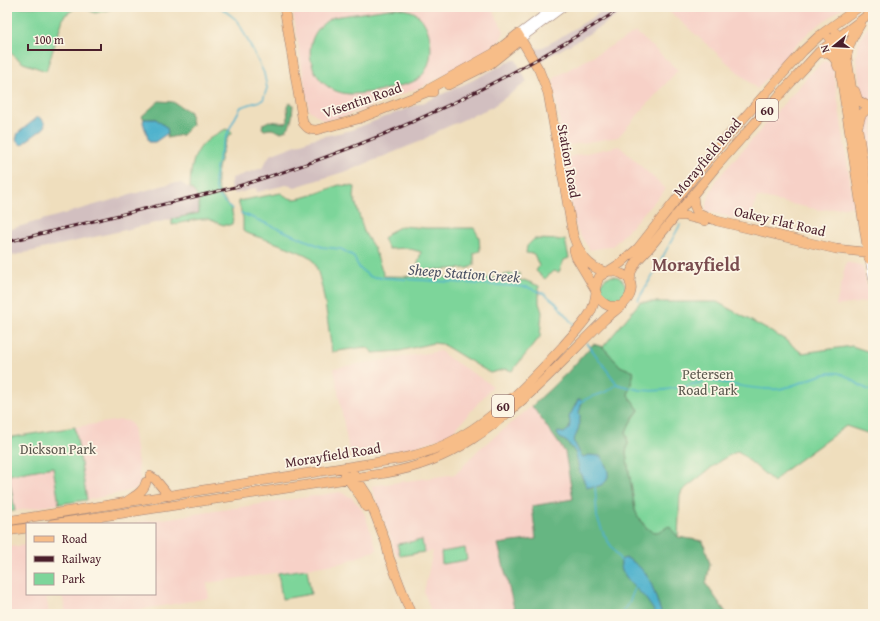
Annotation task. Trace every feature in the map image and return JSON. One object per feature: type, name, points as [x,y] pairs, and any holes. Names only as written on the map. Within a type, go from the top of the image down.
[{"type":"main road","name":"Visentin Road","points":[[284,7],[303,123],[306,128],[310,130],[316,130],[358,119],[427,92],[433,92],[447,86],[483,68],[497,59],[518,39]]},
{"type":"main road","name":"Morayfield Road","points":[[607,271],[627,258],[638,248],[733,129],[803,51],[828,29],[860,7]]},
{"type":"main road","name":"Morayfield Road","points":[[630,283],[631,272],[637,262],[777,98],[819,52],[873,11]]},
{"type":"main road","points":[[863,18],[850,42],[846,58],[845,76],[871,256]]},
{"type":"main road","points":[[828,29],[835,39],[844,46],[846,58]]},
{"type":"main road","name":"Station Road","points":[[518,39],[539,70],[549,99],[569,221],[574,239],[586,261],[595,268],[607,271]]},
{"type":"main road","name":"Station Road","points":[[518,39],[534,73],[542,95],[550,130],[559,187],[576,257],[595,291]]},
{"type":"main road","points":[[835,39],[857,128],[873,227]]},
{"type":"main road","points":[[819,52],[829,54],[834,57],[858,100],[869,106],[861,115],[857,128]]},
{"type":"main road","name":"Oakey Flat Road","points":[[693,195],[695,208],[698,212],[717,221],[836,249],[843,253],[871,256]]},
{"type":"main road","points":[[868,195],[873,204]]},
{"type":"main road","name":"Oakey Flat Road","points":[[676,216],[685,216],[708,222],[717,221]]},
{"type":"main road","points":[[607,271],[621,272],[626,276],[630,283]]},
{"type":"main road","name":"60","points":[[595,291],[599,278],[607,271]]},
{"type":"main road","name":"60","points":[[620,306],[631,292],[630,283]]},
{"type":"main road","name":"Morayfield Road","points":[[7,521],[414,456],[438,448],[458,438],[491,416],[516,394],[570,338],[584,321],[594,304],[595,291]]},
{"type":"main road","points":[[595,291],[598,298],[605,304],[620,306]]},
{"type":"main road","name":"Morayfield Road","points":[[59,523],[397,471],[416,466],[463,445],[484,431],[516,405],[593,330],[620,306]]},
{"type":"main road","points":[[346,467],[364,502],[381,544],[389,557],[411,614]]},
{"type":"main road","points":[[126,502],[142,490],[148,479],[155,479],[169,496]]},
{"type":"main road","points":[[7,532],[26,528]]},
{"type":"street","points":[[518,39],[554,7]]},
{"type":"street","points":[[518,39],[564,7]]},
{"type":"street","points":[[871,256],[873,281]]},
{"type":"shaded area","points":[[292,7],[491,7],[504,31],[500,41],[478,57],[426,85],[346,116],[325,121],[309,110]]},
{"type":"shaded area","points":[[609,7],[631,7],[541,62],[534,50],[556,40]]},
{"type":"shaded area","points":[[671,7],[844,7],[810,31],[757,89],[668,10]]},
{"type":"shaded area","points":[[873,23],[873,161],[871,157],[856,58],[858,42],[866,29]]},
{"type":"shaded area","points":[[636,32],[678,70],[618,137],[565,146],[563,145],[553,80],[557,76]]},
{"type":"shaded area","points":[[512,60],[516,60],[527,82],[492,107],[440,130],[419,142],[350,170],[295,187],[286,185],[257,192],[256,188],[235,194],[231,189],[230,184],[232,178],[262,168],[270,155],[312,139],[351,130],[427,101]]},
{"type":"shaded area","points":[[824,61],[828,61],[832,64],[833,68],[854,206],[820,210],[757,197],[750,222],[705,211],[710,193],[717,179],[810,74]]},
{"type":"shaded area","points":[[619,146],[666,189],[613,246],[590,250],[576,229],[563,158]]},
{"type":"shaded area","points":[[172,183],[181,183],[194,191],[199,202],[199,213],[7,257],[7,230]]},
{"type":"shaded area","points":[[846,262],[863,267],[870,301],[836,306]]},
{"type":"shaded area","points":[[440,351],[493,386],[452,433],[411,448],[350,458],[334,368]]},
{"type":"shaded area","points":[[532,406],[565,452],[573,499],[536,539],[498,544],[515,612],[511,614],[432,614],[424,592],[433,551],[397,557],[371,486],[456,474],[478,450]]},
{"type":"shaded area","points":[[121,420],[128,421],[133,426],[140,480],[139,486],[134,490],[87,500],[75,427]]},
{"type":"shaded area","points":[[53,467],[59,504],[15,511],[9,475]]},
{"type":"shaded area","points":[[340,492],[351,497],[360,506],[365,515],[377,550],[342,563],[207,583],[209,598],[114,614],[66,614],[62,595],[156,595],[156,523],[137,523]]},
{"type":"shaded area","points":[[26,545],[26,595],[46,595],[49,614],[7,614],[7,547]]},
{"type":"green space","points":[[7,7],[77,7],[64,16],[46,71],[23,63],[7,50]]},
{"type":"green space","points":[[82,7],[120,7],[95,13]]},
{"type":"green space","points":[[396,8],[408,10],[417,14],[424,22],[428,30],[431,48],[428,66],[424,73],[413,82],[359,94],[338,92],[326,85],[317,75],[312,63],[310,50],[313,37],[321,26],[334,17]]},
{"type":"green space","points":[[159,101],[173,102],[190,112],[192,125],[182,135],[167,138],[168,133],[156,119],[144,119],[142,116]]},
{"type":"green space","points":[[290,103],[293,105],[291,122],[287,129],[278,132],[272,129],[264,130],[262,128],[263,124],[269,121],[286,123],[288,121],[287,105]]},
{"type":"green space","points":[[226,129],[232,132],[232,134],[229,135],[224,146],[218,169],[217,183],[220,193],[231,209],[233,218],[232,224],[223,225],[208,219],[204,219],[172,225],[172,219],[199,213],[199,202],[197,196],[190,188],[194,159],[202,145],[216,134]]},
{"type":"green space","points":[[339,185],[355,187],[354,197],[364,232],[374,248],[384,276],[495,278],[502,275],[519,273],[520,281],[524,280],[539,286],[539,303],[542,312],[540,337],[512,371],[506,369],[490,373],[442,344],[433,343],[400,351],[373,353],[365,347],[332,352],[322,290],[316,266],[312,259],[292,249],[243,231],[243,218],[238,201],[281,193],[290,198],[298,199]]},
{"type":"green space","points":[[402,226],[426,228],[474,228],[479,237],[480,251],[474,253],[474,265],[469,268],[416,271],[421,252],[407,248],[389,249],[383,239],[390,232]]},
{"type":"green space","points":[[534,239],[565,240],[569,258],[564,260],[559,272],[553,271],[545,279],[536,271],[539,266],[534,254],[526,253],[527,246]]},
{"type":"green space","points":[[613,276],[622,280],[626,289],[622,298],[613,302],[604,298],[600,289],[604,280]]},
{"type":"green space","name":"Petersen Road Park","points":[[640,302],[717,302],[784,339],[802,353],[852,346],[867,351],[873,350],[873,435],[846,426],[784,471],[774,482],[738,451],[721,460],[682,491],[680,496],[678,537],[650,531],[639,519],[635,510],[626,453],[628,443],[626,432],[639,410],[628,395],[634,372],[620,366],[603,347]]},
{"type":"green space","points":[[593,344],[603,347],[620,366],[634,372],[628,395],[639,410],[626,432],[628,443],[626,453],[636,513],[646,528],[653,532],[658,532],[669,526],[678,537],[703,541],[710,564],[706,584],[727,614],[511,614],[515,612],[498,544],[536,539],[532,506],[573,499],[565,452],[532,406],[568,372]]},
{"type":"green space","name":"Dickson Park","points":[[75,427],[87,500],[59,504],[53,467],[9,475],[15,511],[7,512],[7,438]]},
{"type":"green space","points":[[422,540],[424,552],[400,556],[397,544]]},
{"type":"green space","points":[[465,548],[467,560],[442,564],[441,552]]},
{"type":"green space","points":[[307,569],[311,594],[282,599],[278,573]]},
{"type":"water","points":[[38,117],[42,119],[45,124],[44,128],[21,145],[16,140],[18,133]]},
{"type":"water","points":[[144,119],[156,119],[167,128],[168,133],[155,142],[149,142],[143,122]]},
{"type":"water","points":[[580,399],[582,402],[579,413],[579,425],[573,441],[583,457],[589,455],[601,456],[608,472],[605,483],[594,487],[587,487],[580,473],[575,452],[567,442],[560,438],[557,434],[558,432],[564,433],[569,429],[569,417]]},
{"type":"water","points":[[627,558],[636,564],[647,576],[662,614],[656,614],[645,598],[624,574],[621,564],[622,559]]},
{"type":"waterway","name":"Sheep Station Creek","points":[[220,7],[238,21],[264,73],[267,88],[263,100],[241,107],[226,137],[218,162],[215,173],[217,193],[232,209]]},
{"type":"waterway","name":"Sheep Station Creek","points":[[241,213],[322,247],[341,249],[353,256],[360,269],[371,277],[527,287],[545,294],[556,303],[575,327]]},
{"type":"waterway","points":[[661,260],[680,225]]},
{"type":"waterway","points":[[638,300],[658,266]]},
{"type":"waterway","name":"Sheep Station Creek","points":[[581,402],[590,397],[603,393],[617,384],[587,343]]},
{"type":"waterway","points":[[709,381],[752,388],[779,389],[786,388],[825,374],[838,373],[847,376],[863,388],[873,391]]},
{"type":"waterway","points":[[617,384],[638,390],[657,391],[703,382]]},
{"type":"waterway","name":"Sheep Station Creek","points":[[595,486],[597,517],[604,535],[621,561]]},
{"type":"waterway","points":[[621,614],[628,605],[636,586]]},
{"type":"railway","points":[[7,242],[235,187],[337,153],[387,133],[484,88],[578,35],[623,7]]},
{"type":"district","name":"Morayfield","points":[[696,264]]}]
